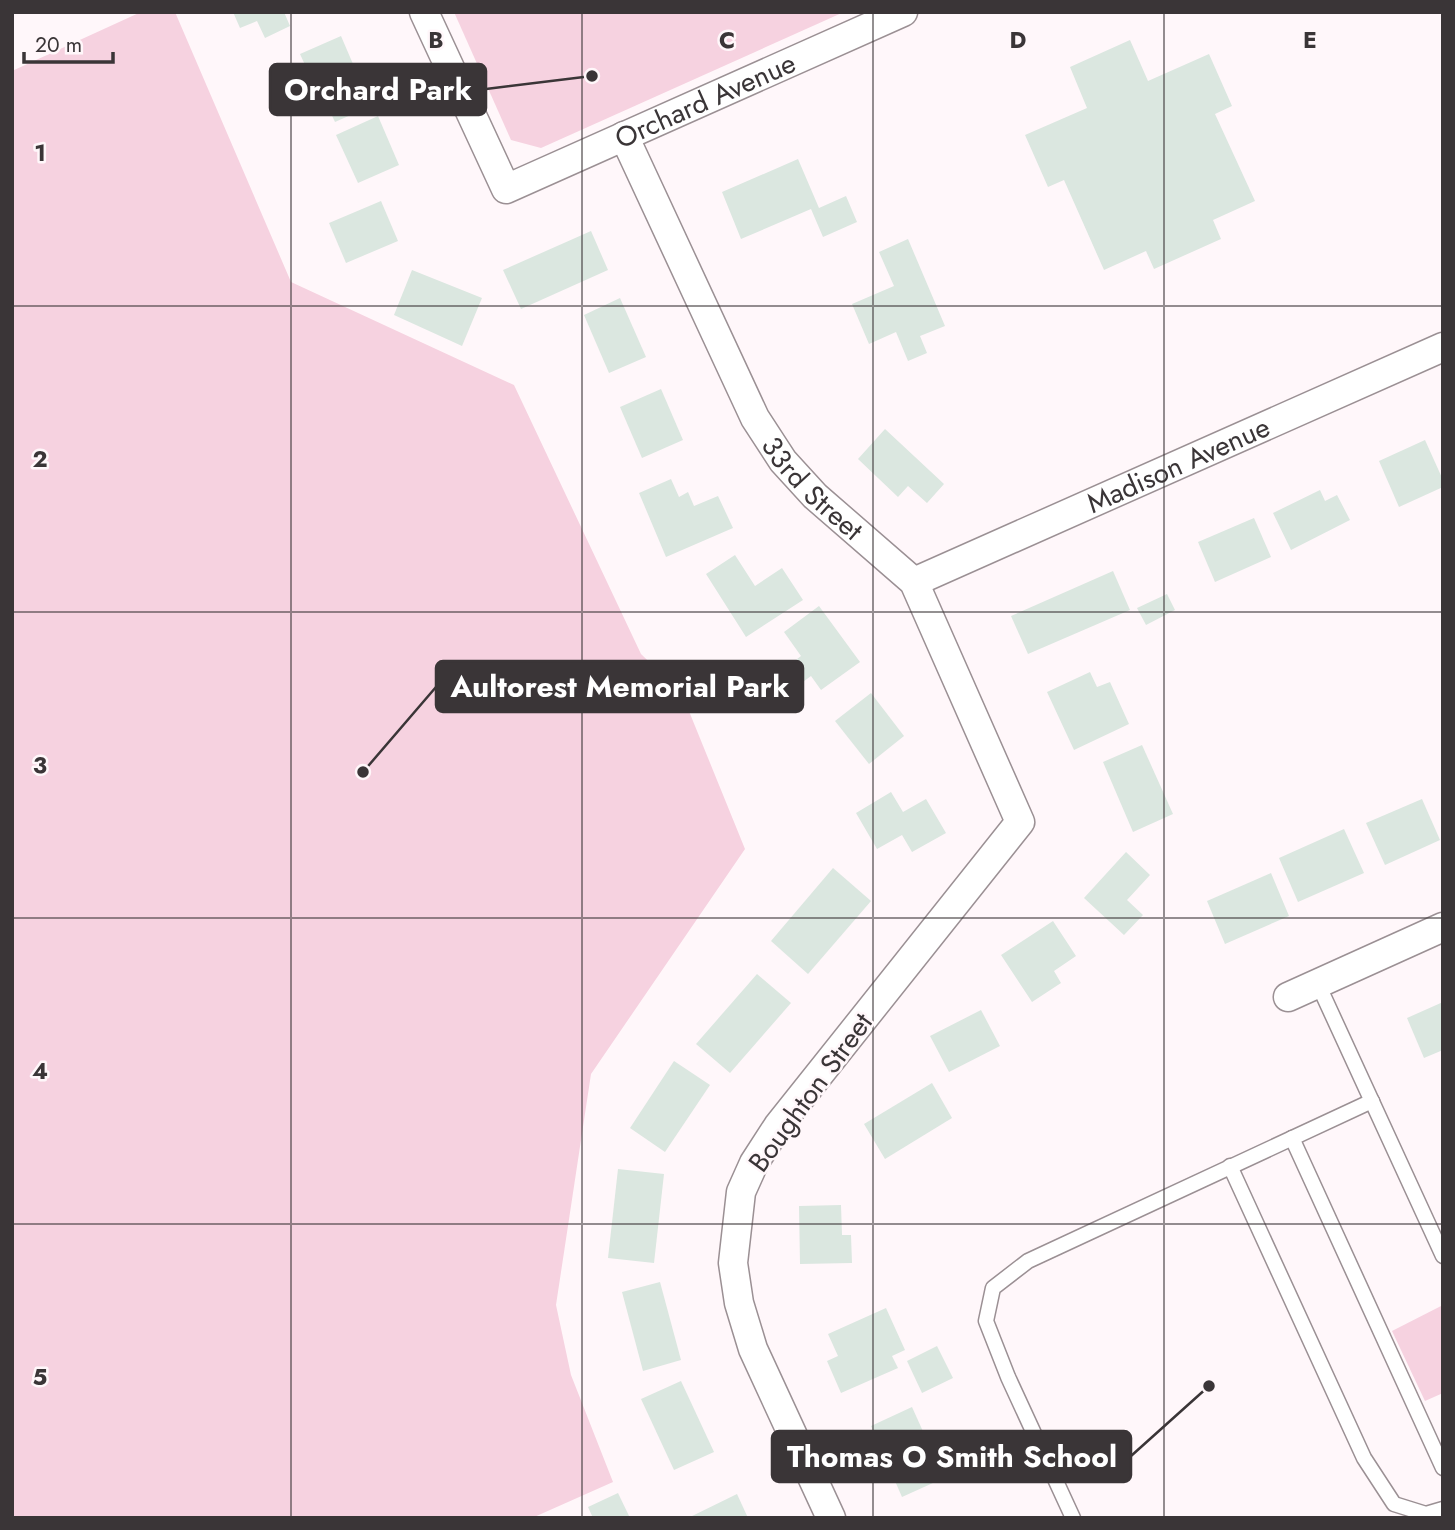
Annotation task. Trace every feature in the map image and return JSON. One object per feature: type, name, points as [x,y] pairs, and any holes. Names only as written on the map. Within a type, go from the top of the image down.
[{"type":"street","name":"Orchard Avenue","points":[[424,12],[506,189],[903,12]]},
{"type":"street","name":"33rd Street","points":[[624,136],[755,418],[783,461],[815,496],[914,582],[1020,822]]},
{"type":"street","name":"Madison Avenue","points":[[914,582],[1443,347]]},
{"type":"street","name":"Boughton Street","points":[[831,1518],[753,1349],[739,1303],[733,1263],[741,1192],[754,1163],[778,1126],[1020,822]]},
{"type":"street","points":[[1288,997],[1443,927]]},
{"type":"lane","points":[[1318,984],[1443,1256]]},
{"type":"lane","points":[[1073,1518],[1008,1377],[986,1321],[993,1287],[1028,1261],[1371,1101]]},
{"type":"lane","points":[[1292,1138],[1443,1468]]},
{"type":"lane","points":[[1230,1166],[1364,1458],[1394,1504],[1426,1514],[1443,1509]]},
{"type":"shaded area","points":[[141,12],[175,12],[291,282],[514,385],[641,654],[682,694],[745,849],[591,1074],[556,1305],[571,1375],[613,1482],[532,1518],[12,1518],[12,71]]},
{"type":"shaded area","points":[[454,12],[844,12],[541,148],[511,140]]},
{"type":"shaded area","points":[[1443,1305],[1443,1393],[1425,1401],[1392,1331]]},
{"type":"building","points":[[233,12],[284,12],[290,26],[265,38],[257,21],[240,28]]},
{"type":"building","points":[[341,36],[371,106],[335,122],[327,105],[304,115],[292,86],[311,78],[300,54]]},
{"type":"building","points":[[1130,40],[1148,81],[1209,54],[1232,106],[1215,114],[1255,201],[1213,220],[1221,239],[1154,269],[1146,251],[1104,270],[1064,180],[1048,187],[1025,135],[1087,108],[1070,67]]},
{"type":"building","points":[[378,116],[399,165],[358,183],[336,135]]},
{"type":"building","points":[[798,159],[819,208],[846,196],[857,222],[823,237],[811,209],[741,239],[722,192]]},
{"type":"building","points":[[381,201],[398,241],[346,263],[329,223]]},
{"type":"building","points":[[591,231],[608,270],[521,309],[503,270]]},
{"type":"building","points":[[908,239],[945,326],[920,336],[927,353],[908,361],[896,332],[869,344],[852,304],[894,286],[879,252]]},
{"type":"building","points":[[412,270],[482,298],[462,346],[394,315]]},
{"type":"building","points":[[620,298],[646,357],[609,373],[584,315]]},
{"type":"building","points":[[661,389],[683,440],[642,458],[620,407]]},
{"type":"building","points":[[885,429],[944,484],[927,503],[908,486],[898,497],[858,459]]},
{"type":"building","points":[[1425,440],[1443,480],[1443,487],[1399,507],[1379,461]]},
{"type":"building","points":[[671,479],[679,497],[688,492],[694,506],[718,496],[733,528],[666,557],[639,493]]},
{"type":"building","points":[[1320,490],[1325,501],[1337,495],[1350,520],[1291,550],[1273,513]]},
{"type":"building","points":[[1254,518],[1271,557],[1215,582],[1198,542]]},
{"type":"building","points":[[735,555],[755,586],[782,568],[803,600],[746,637],[706,574]]},
{"type":"building","points":[[1113,571],[1130,610],[1028,654],[1011,616]]},
{"type":"building","points":[[1167,594],[1175,610],[1146,625],[1137,608]]},
{"type":"building","points":[[819,606],[860,662],[821,690],[811,676],[796,687],[783,670],[801,656],[784,632]]},
{"type":"building","points":[[1090,672],[1097,687],[1110,682],[1129,724],[1074,750],[1047,692]]},
{"type":"building","points":[[871,693],[904,736],[869,764],[835,721]]},
{"type":"building","points":[[1142,745],[1173,814],[1133,832],[1103,762]]},
{"type":"building","points":[[891,792],[903,812],[926,799],[946,833],[912,852],[902,835],[877,849],[856,813]]},
{"type":"building","points":[[1422,799],[1440,840],[1385,865],[1366,823]]},
{"type":"building","points":[[1344,829],[1364,873],[1298,902],[1279,858]]},
{"type":"building","points":[[1126,852],[1150,875],[1127,900],[1143,915],[1124,935],[1084,898]]},
{"type":"building","points":[[833,868],[871,901],[808,974],[771,941]]},
{"type":"building","points":[[1271,873],[1289,916],[1225,944],[1207,901]]},
{"type":"building","points":[[1053,921],[1076,956],[1054,971],[1061,983],[1032,1002],[1001,955]]},
{"type":"building","points":[[757,974],[791,1003],[730,1073],[696,1044]]},
{"type":"building","points":[[1443,1002],[1443,1050],[1424,1058],[1407,1018]]},
{"type":"building","points":[[981,1010],[1000,1046],[949,1072],[930,1036]]},
{"type":"building","points":[[674,1061],[710,1085],[665,1152],[630,1128]]},
{"type":"building","points":[[932,1083],[952,1118],[885,1159],[864,1124]]},
{"type":"building","points":[[618,1169],[664,1174],[654,1263],[608,1258]]},
{"type":"building","points":[[841,1205],[842,1235],[851,1235],[852,1263],[800,1264],[799,1206]]},
{"type":"building","points":[[660,1282],[681,1360],[643,1371],[622,1292]]},
{"type":"building","points":[[886,1308],[905,1350],[892,1356],[898,1368],[841,1393],[827,1361],[838,1356],[828,1334]]},
{"type":"building","points":[[937,1346],[953,1378],[922,1393],[907,1361]]},
{"type":"building","points":[[681,1381],[714,1452],[674,1470],[641,1399]]},
{"type":"building","points":[[912,1407],[944,1478],[902,1497],[871,1426]]},
{"type":"building","points":[[618,1493],[630,1518],[593,1518],[588,1507]]},
{"type":"building","points":[[737,1494],[748,1518],[688,1518]]},
{"type":"place","name":"Orchard Park","points":[[592,76]]},
{"type":"place","name":"Aultorest Memorial Park","points":[[363,772]]},
{"type":"place","name":"Thomas O Smith School","points":[[1209,1386]]}]
